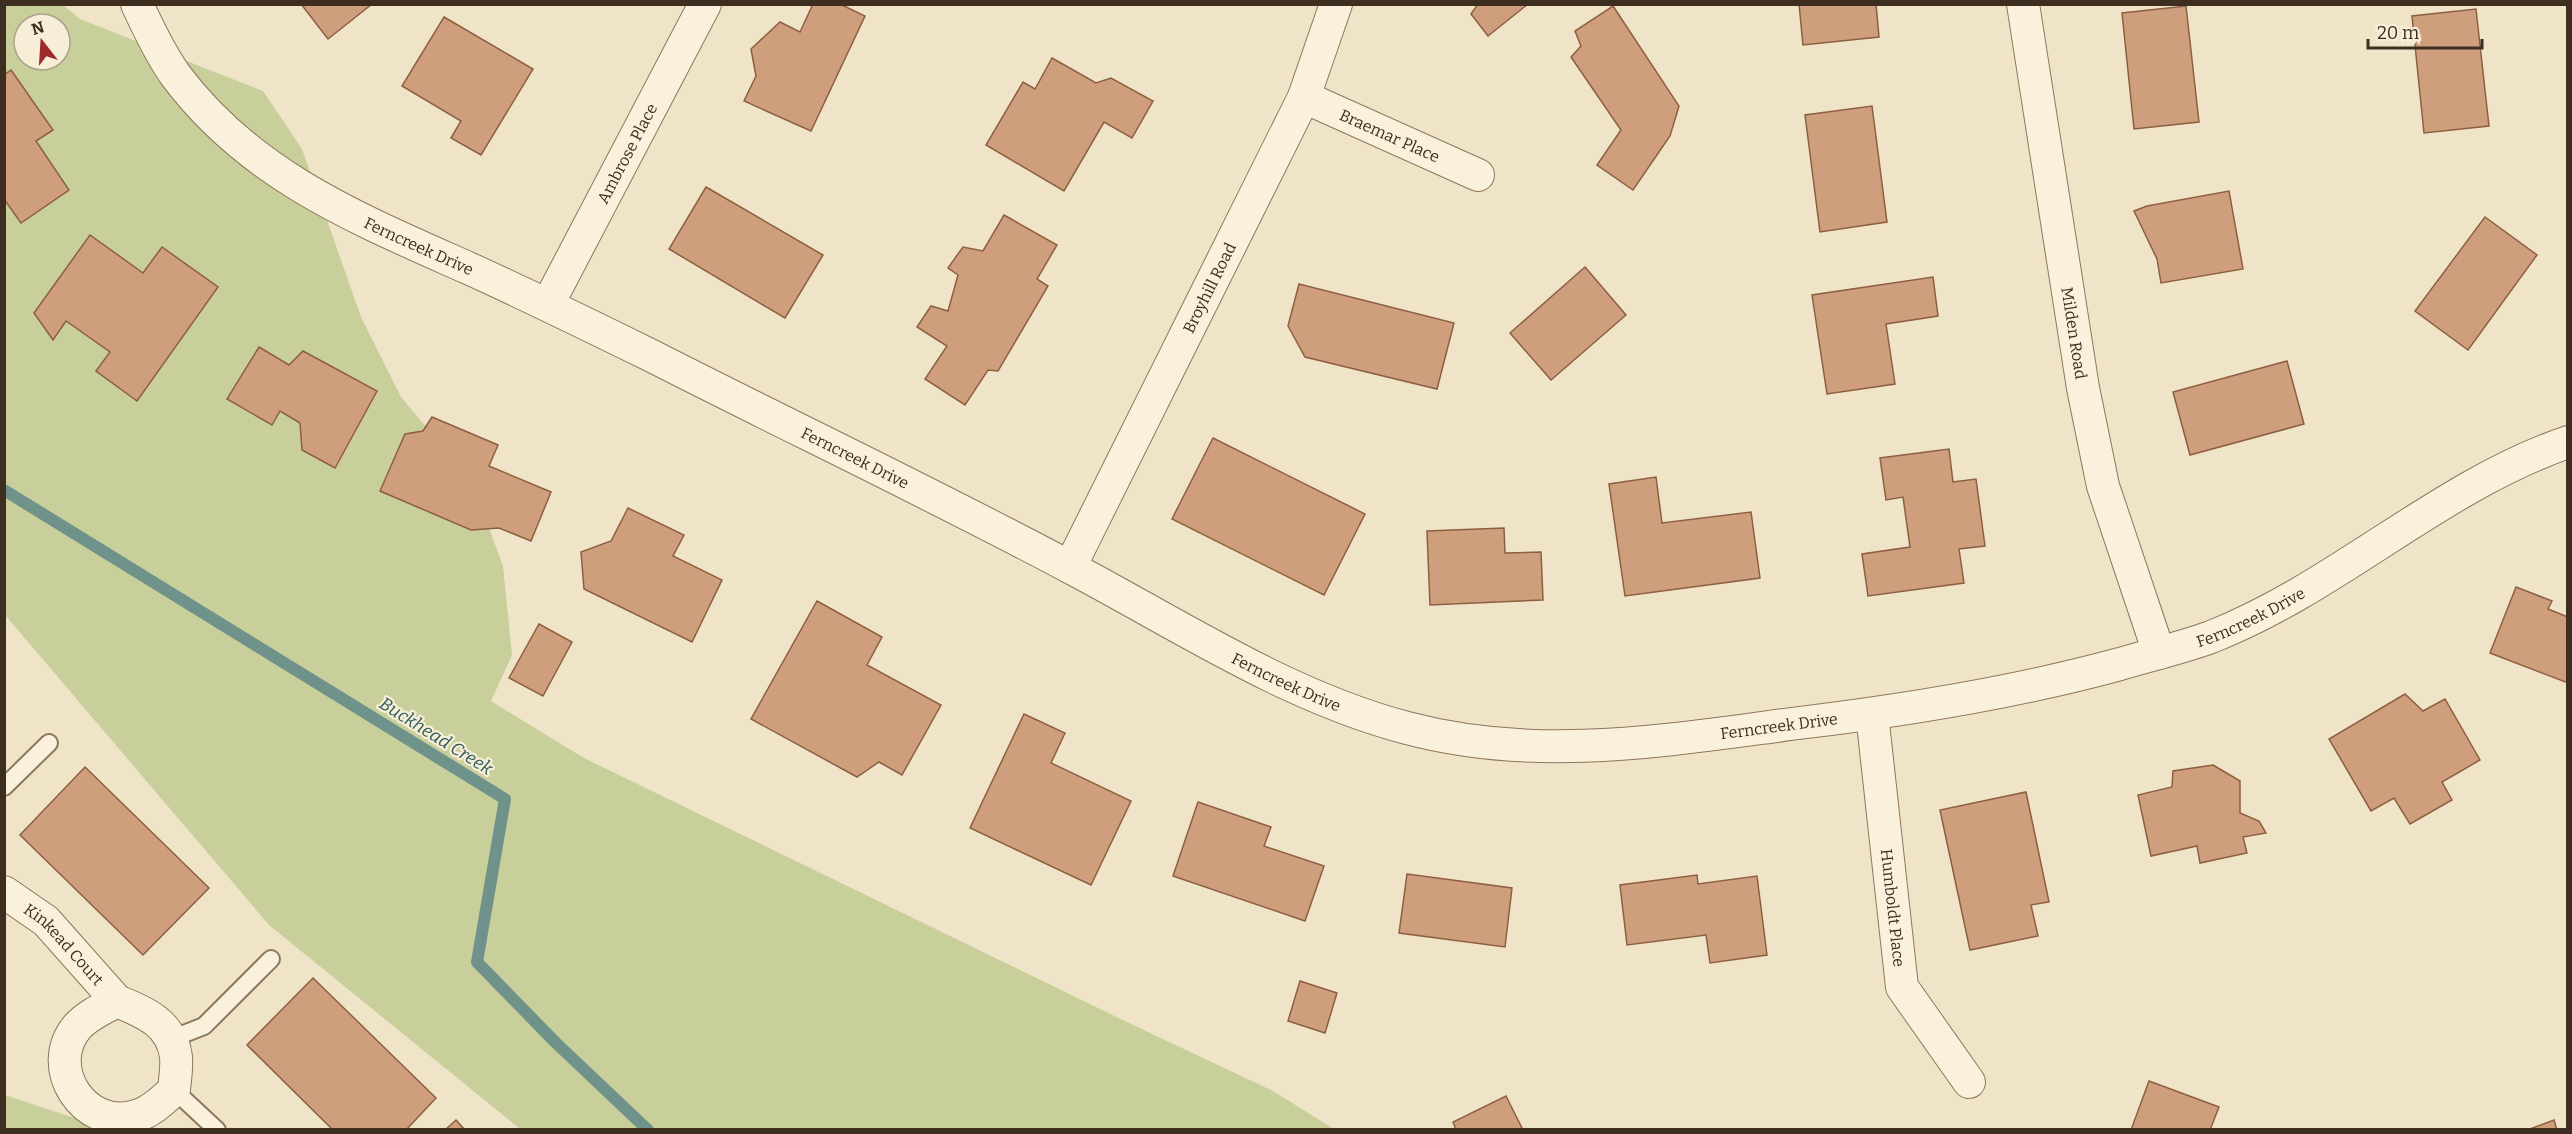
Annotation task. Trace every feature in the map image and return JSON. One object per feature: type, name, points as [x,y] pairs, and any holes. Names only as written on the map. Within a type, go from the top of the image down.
[{"type":"street","name":"Ferncreek Drive","points":[[137,4],[174,73],[216,120],[278,173],[342,211],[548,304],[1070,567],[1263,673],[1335,705],[1410,729],[1487,743],[1540,747],[1618,746],[1872,714],[2013,690],[2159,653],[2204,640],[2256,618],[2314,586],[2473,483],[2537,452],[2568,442]]},
{"type":"street","name":"Ambrose Place","points":[[548,304],[705,4]]},
{"type":"street","name":"Broyhill Road","points":[[1070,567],[1304,97],[1336,4]]},
{"type":"street","name":"Milden Road","points":[[2023,4],[2083,388],[2103,486],[2159,653]]},
{"type":"street","name":"Braemar Place","points":[[1304,97],[1478,175]]},
{"type":"street","name":"Humboldt Place","points":[[1872,714],[1902,987],[1969,1082]]},
{"type":"street","name":"Kinkead Court","points":[[4,892],[45,921],[117,1001],[144,1012],[160,1023],[171,1039]]},
{"type":"street","name":"Kinkead Court","points":[[117,1001],[78,1026],[69,1041],[64,1058],[66,1076],[73,1092],[84,1106],[100,1115],[117,1119],[145,1112],[174,1090]]},
{"type":"street","points":[[171,1039],[176,1058],[174,1090]]},
{"type":"lane","points":[[4,787],[49,743]]},
{"type":"lane","points":[[171,1039],[204,1026],[272,958]]},
{"type":"lane","points":[[174,1090],[216,1130]]},
{"type":"green space","points":[[4,5],[63,5],[72,12],[12,12],[12,72],[72,72],[72,12],[80,19],[263,91],[302,149],[361,317],[401,397],[464,472],[486,520],[503,566],[512,655],[491,701],[584,758],[1273,1091],[1334,1129],[520,1129],[269,925],[5,615]]},
{"type":"green space","points":[[5,1095],[108,1129],[5,1129]]},
{"type":"building","points":[[301,4],[372,4],[328,39]]},
{"type":"building","points":[[813,4],[840,4],[865,16],[811,131],[744,101],[756,76],[751,49],[780,22],[800,32]]},
{"type":"building","points":[[1478,4],[1528,4],[1488,36],[1471,14]]},
{"type":"building","points":[[1799,4],[1876,4],[1879,37],[1803,45]]},
{"type":"building","points":[[1613,6],[1679,106],[1670,136],[1633,190],[1597,165],[1621,130],[1571,57],[1581,46],[1575,31]]},
{"type":"building","points":[[2186,6],[2199,122],[2134,129],[2122,13]]},
{"type":"building","points":[[2476,9],[2489,126],[2424,133],[2412,16]]},
{"type":"building","points":[[444,17],[533,69],[481,155],[451,138],[461,121],[402,86]]},
{"type":"building","points":[[1052,58],[1096,83],[1111,78],[1153,101],[1132,138],[1104,122],[1064,191],[986,145],[1023,82],[1035,89]]},
{"type":"building","points":[[11,70],[53,130],[36,141],[69,190],[21,223],[4,199],[4,75]]},
{"type":"building","points":[[1872,106],[1887,222],[1820,232],[1805,115]]},
{"type":"building","points":[[706,187],[823,255],[785,318],[669,249]]},
{"type":"building","points":[[2229,191],[2243,269],[2161,283],[2157,259],[2134,211],[2147,206]]},
{"type":"building","points":[[1004,215],[1057,245],[1037,279],[1048,286],[998,371],[988,370],[965,405],[925,379],[947,346],[917,327],[931,306],[948,311],[958,275],[948,268],[963,247],[983,251]]},
{"type":"building","points":[[2485,217],[2537,255],[2468,350],[2415,311]]},
{"type":"building","points":[[90,235],[143,273],[162,247],[218,287],[137,401],[96,371],[110,352],[66,321],[53,340],[34,313]]},
{"type":"building","points":[[1585,267],[1626,315],[1551,380],[1510,333]]},
{"type":"building","points":[[1933,277],[1938,316],[1886,324],[1895,384],[1827,394],[1812,295]]},
{"type":"building","points":[[1299,284],[1454,323],[1437,389],[1305,357],[1288,326]]},
{"type":"building","points":[[259,347],[289,365],[303,351],[377,391],[335,468],[302,450],[300,423],[280,411],[272,425],[227,399]]},
{"type":"building","points":[[2287,361],[2304,424],[2190,455],[2173,392]]},
{"type":"building","points":[[432,417],[498,445],[489,466],[551,492],[531,541],[499,528],[471,530],[380,491],[405,434],[423,431]]},
{"type":"building","points":[[1213,438],[1365,514],[1324,595],[1172,519]]},
{"type":"building","points":[[1949,449],[1953,482],[1976,479],[1985,546],[1959,549],[1964,583],[1868,596],[1862,554],[1910,547],[1903,497],[1886,500],[1880,458]]},
{"type":"building","points":[[1656,477],[1662,523],[1751,512],[1760,578],[1625,596],[1609,484]]},
{"type":"building","points":[[628,508],[684,535],[673,556],[722,580],[692,642],[584,589],[581,552],[611,541]]},
{"type":"building","points":[[1504,528],[1505,553],[1541,552],[1543,600],[1430,605],[1427,531]]},
{"type":"building","points":[[2516,587],[2552,601],[2548,609],[2568,617],[2568,683],[2490,653]]},
{"type":"building","points":[[817,601],[882,637],[867,665],[941,705],[902,775],[879,762],[857,777],[751,719]]},
{"type":"building","points":[[539,624],[572,642],[543,696],[509,678]]},
{"type":"building","points":[[2405,694],[2423,711],[2445,699],[2480,760],[2442,782],[2452,800],[2410,824],[2394,798],[2371,811],[2329,739]]},
{"type":"building","points":[[1024,714],[1065,733],[1051,763],[1131,801],[1091,885],[970,828]]},
{"type":"building","points":[[2213,765],[2240,781],[2240,813],[2259,821],[2266,833],[2243,837],[2247,853],[2200,863],[2197,846],[2151,856],[2138,795],[2172,787],[2173,771]]},
{"type":"building","points":[[85,767],[209,888],[143,955],[20,835]]},
{"type":"building","points":[[2026,792],[2049,902],[2031,905],[2038,936],[1970,950],[1940,810]]},
{"type":"building","points":[[1198,802],[1271,827],[1264,846],[1324,866],[1305,921],[1173,876]]},
{"type":"building","points":[[1407,874],[1512,888],[1505,947],[1399,933]]},
{"type":"building","points":[[1697,875],[1698,884],[1757,876],[1767,955],[1710,963],[1706,935],[1627,945],[1620,885]]},
{"type":"building","points":[[313,978],[436,1098],[406,1130],[333,1130],[247,1045]]},
{"type":"building","points":[[1300,981],[1337,993],[1325,1033],[1288,1021]]},
{"type":"building","points":[[2149,1081],[2219,1107],[2210,1130],[2131,1130]]},
{"type":"building","points":[[1506,1096],[1523,1130],[1456,1130],[1453,1122]]},
{"type":"building","points":[[456,1120],[465,1130],[445,1130]]},
{"type":"building","points":[[2554,1120],[2557,1130],[2527,1130]]},
{"type":"waterway","name":"Buckhead Creek","points":[[4,490],[505,799],[477,962],[555,1042],[648,1130]]}]
